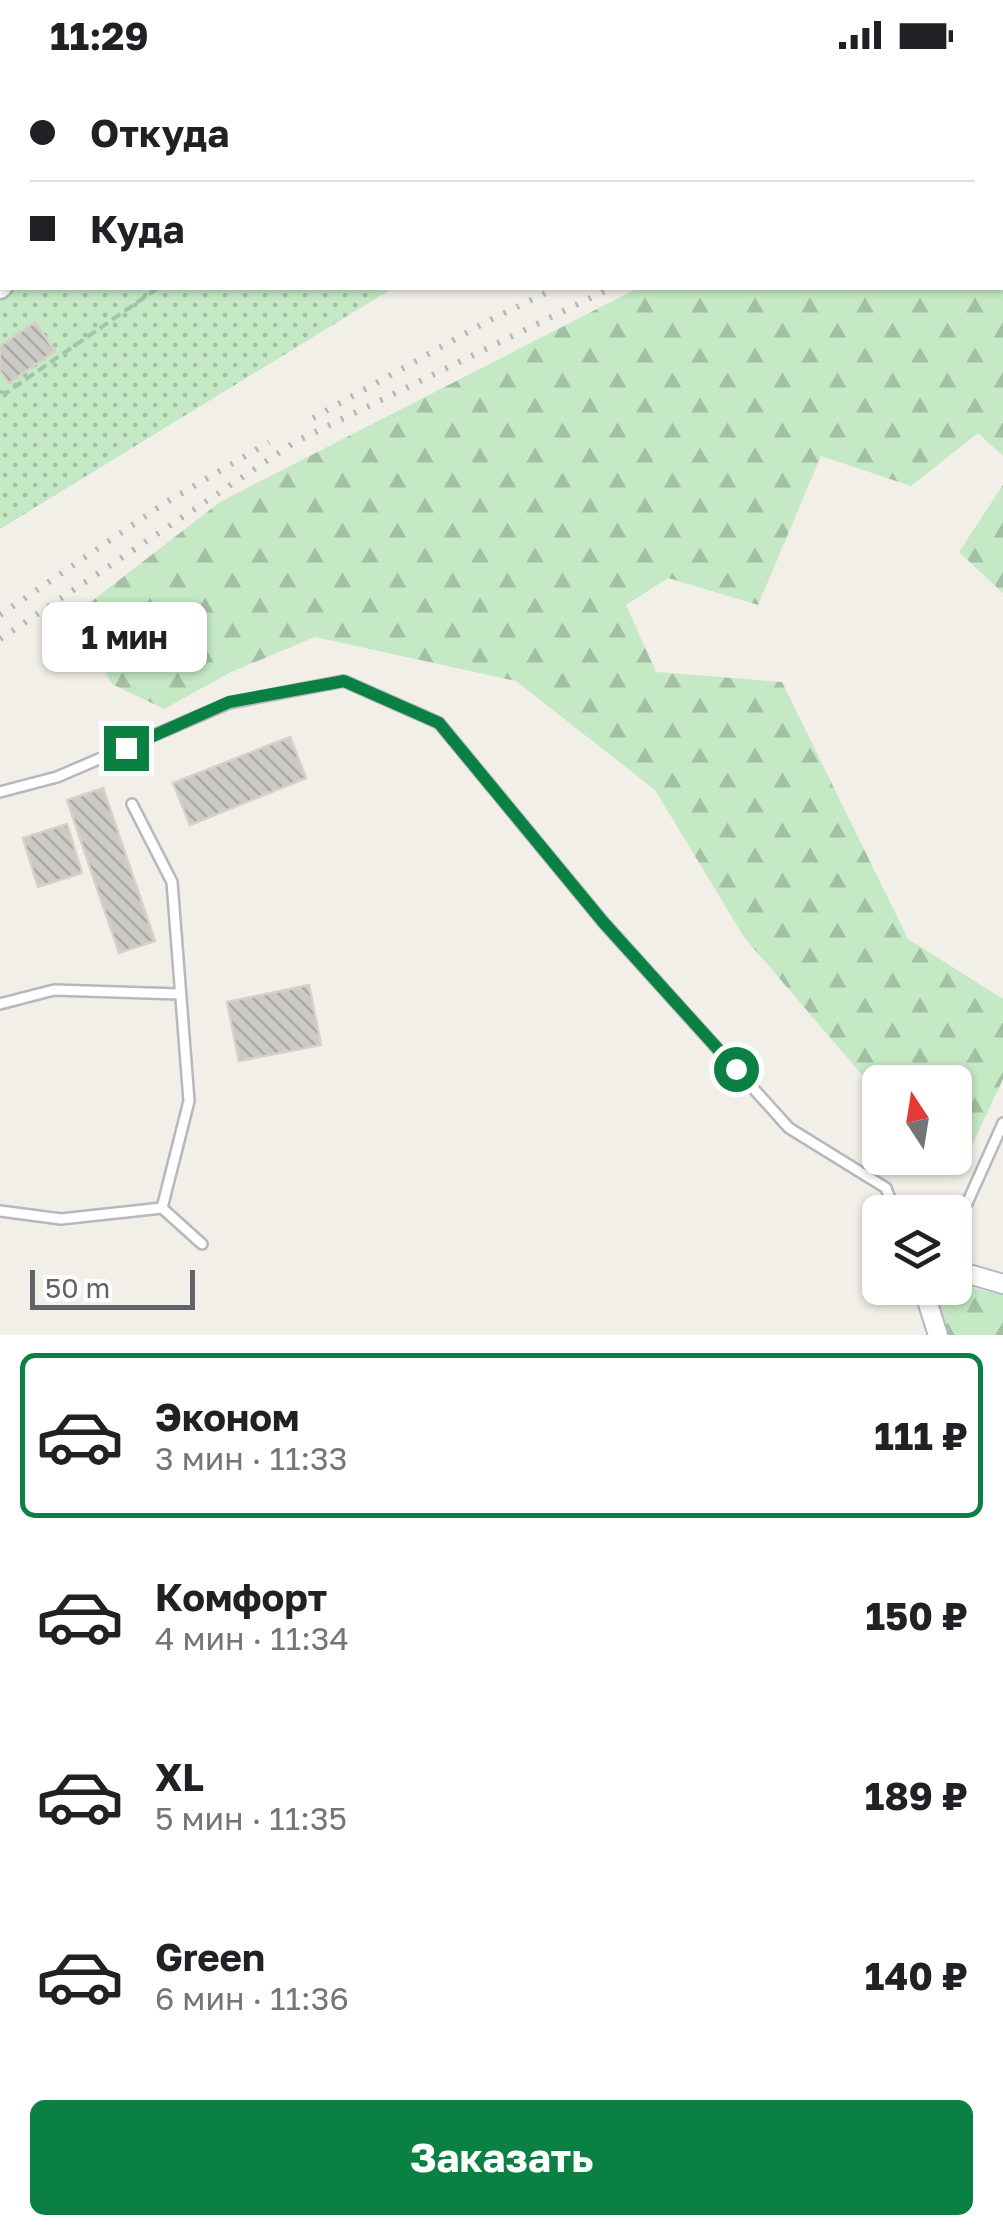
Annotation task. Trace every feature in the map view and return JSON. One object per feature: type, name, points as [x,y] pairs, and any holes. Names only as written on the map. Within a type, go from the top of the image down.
[{"type":"street","points":[[972,1275],[1003,1284]]},
{"type":"street","points":[[928,1305],[938,1335]]},
{"type":"lane","points":[[0,792],[57,777],[229,702],[344,681],[439,723],[604,923],[789,1128],[886,1188],[889,1195]]},
{"type":"lane","points":[[132,804],[172,882],[189,1100],[162,1208]]},
{"type":"lane","points":[[0,1004],[54,990],[179,994]]},
{"type":"lane","points":[[971,1195],[1003,1123]]},
{"type":"lane","points":[[0,1211],[61,1220],[162,1208],[202,1244]]},
{"type":"path","points":[[0,392],[6,394],[155,290]]},
{"type":"green space","points":[[0,290],[390,290],[0,529]]},
{"type":"green space","points":[[634,290],[1003,290],[1003,456],[978,433],[911,486],[821,456],[758,605],[668,578],[626,605],[656,672],[782,682],[908,939],[1003,999],[1003,1079],[972,1145],[972,1065],[862,1065],[862,1075],[744,937],[655,790],[516,681],[315,637],[231,672],[164,709],[112,684],[74,615],[220,502]]},
{"type":"green space","points":[[1003,485],[1003,593],[959,552]]},
{"type":"green space","points":[[972,1288],[1003,1295],[1003,1335],[945,1335],[937,1305],[972,1305]]},
{"type":"building","points":[[35,322],[55,351],[9,383],[0,371],[0,346]]},
{"type":"building","points":[[290,737],[306,778],[190,825],[173,783]]},
{"type":"building","points":[[103,788],[155,941],[119,953],[67,800]]},
{"type":"building","points":[[67,824],[82,873],[38,887],[23,838]]},
{"type":"building","points":[[309,985],[321,1045],[239,1061],[227,1002]]},
{"type":"railway","points":[[313,418],[552,290]]},
{"type":"railway","points":[[0,639],[295,442],[607,290]]},
{"type":"railway","points":[[0,615],[165,503],[269,442]]},
{"type":"route","points":[[126,748],[229,702],[344,681],[439,723],[604,923],[736,1069]]}]
